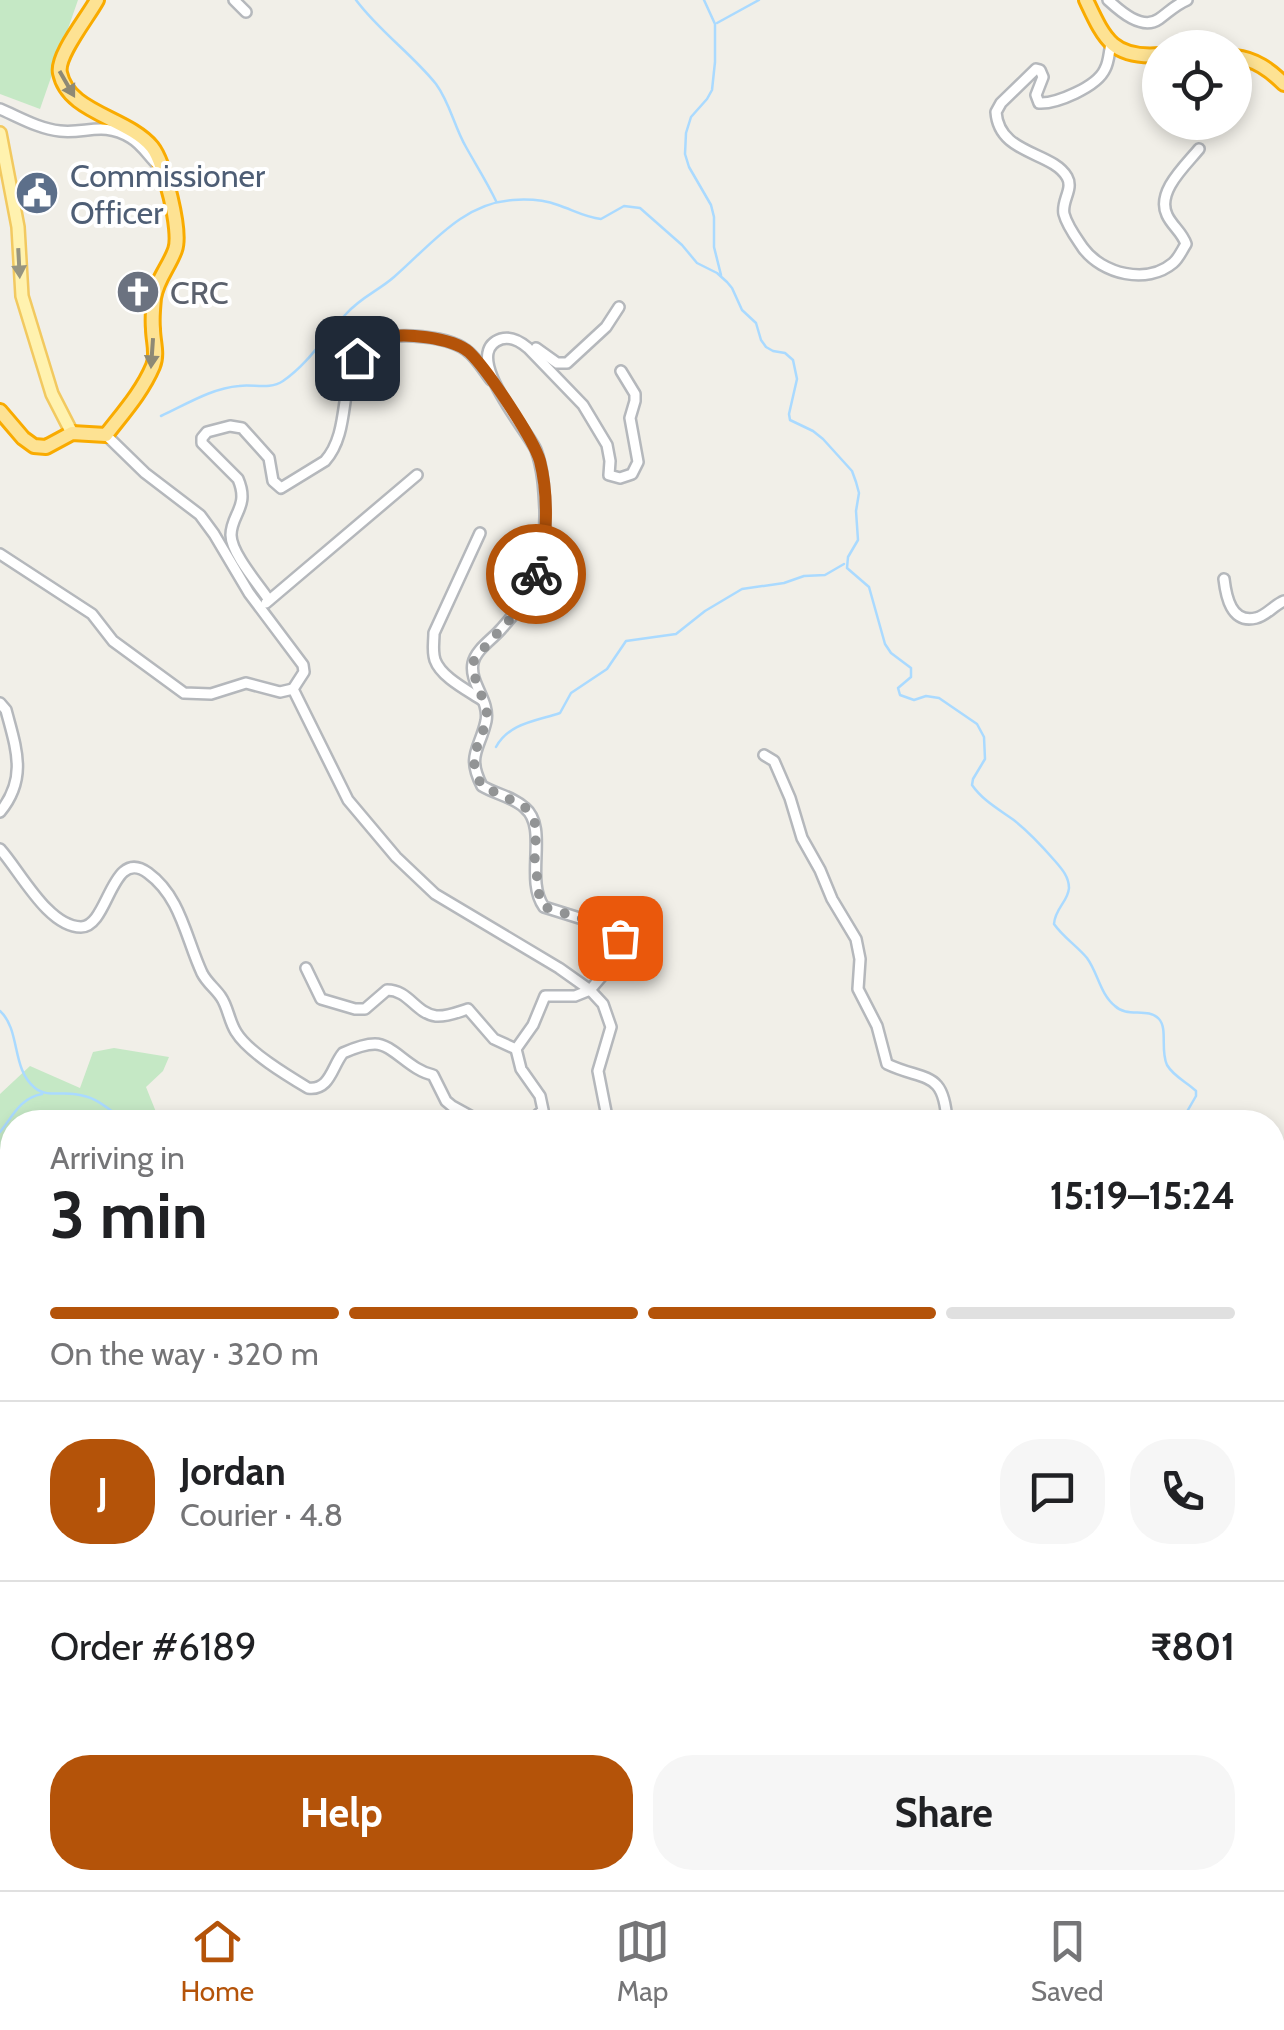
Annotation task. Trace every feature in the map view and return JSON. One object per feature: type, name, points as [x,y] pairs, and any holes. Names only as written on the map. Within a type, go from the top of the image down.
[{"type":"highway","points":[[0,411],[34,446],[46,447],[72,433],[106,435],[136,396],[155,362],[154,296],[178,239],[162,168],[152,146],[137,133],[77,100],[61,79],[58,67],[97,0]]},
{"type":"highway","points":[[1086,0],[1103,36],[1111,44],[1130,54],[1142,55]]},
{"type":"highway","points":[[1253,61],[1280,79]]},
{"type":"main road","points":[[0,132],[18,227],[22,296],[52,394],[72,433]]},
{"type":"street","points":[[234,0],[246,12]]},
{"type":"street","points":[[1108,0],[1130,16],[1152,23],[1186,0]]},
{"type":"street","points":[[1111,44],[1102,76],[1076,93],[1056,102],[1038,102],[1036,95],[1043,77],[1036,69],[996,112],[1004,133],[1029,153],[1058,168],[1068,179],[1065,217],[1092,258],[1101,266],[1131,274],[1160,270],[1177,260],[1185,238],[1168,218],[1164,203],[1177,175],[1198,149]]},
{"type":"street","points":[[1253,61],[1284,92]]},
{"type":"street","points":[[0,108],[63,132],[92,128],[119,132],[136,141],[162,168]]},
{"type":"street","points":[[492,381],[488,360],[500,339],[524,340],[557,364],[567,363],[606,327],[619,307]]},
{"type":"street","points":[[269,600],[233,545],[232,530],[240,511],[242,486],[202,443],[202,438],[207,432],[230,426],[242,428],[270,458],[273,481],[280,488],[330,454],[337,441],[350,370],[366,348],[395,336],[424,337],[467,350],[528,435],[540,461],[545,508],[540,565],[521,604],[474,659],[473,672],[487,715],[474,751],[475,767],[482,786],[524,806],[534,820],[534,852],[540,902],[544,907],[606,926],[620,938],[622,946],[620,956],[590,990],[575,996],[545,996],[534,1025],[516,1049]]},
{"type":"street","points":[[511,339],[528,348],[578,398],[607,445],[609,475],[620,478],[632,474],[638,462],[630,418],[634,394],[622,371]]},
{"type":"street","points":[[0,554],[92,614],[113,641],[184,693],[201,696],[246,683],[280,692],[293,689],[304,672],[303,665],[260,608],[200,515],[146,473],[106,435]]},
{"type":"street","points":[[260,608],[417,475]]},
{"type":"street","points":[[480,533],[434,633],[433,650],[442,671],[484,702]]},
{"type":"street","points":[[1224,579],[1232,610],[1245,618],[1260,617],[1284,601]]},
{"type":"street","points":[[293,689],[348,800],[396,857],[435,894],[559,968],[603,1004],[611,1027],[598,1071],[606,1110]]},
{"type":"street","points":[[0,703],[6,710],[19,763],[12,792],[0,812]]},
{"type":"street","points":[[764,755],[774,762],[802,838],[856,939],[860,959],[858,989],[877,1026],[887,1064],[921,1075],[939,1087],[946,1110]]},
{"type":"street","points":[[0,849],[44,906],[60,920],[78,927],[94,922],[126,870],[140,868],[149,874],[168,894],[202,973],[222,998],[236,1034],[262,1058],[308,1088],[318,1088],[326,1082],[343,1052],[380,1044],[412,1068],[433,1075],[446,1101],[460,1110]]},
{"type":"street","points":[[306,968],[325,1002],[365,1010],[387,990],[397,990],[432,1015],[468,1010],[494,1039],[516,1049]]},
{"type":"street","points":[[516,1049],[521,1069],[543,1102],[543,1110]]},
{"type":"green space","points":[[0,0],[78,0],[40,109],[0,94]]},
{"type":"green space","points":[[114,1048],[169,1057],[163,1071],[146,1087],[155,1110],[0,1110],[0,1094],[30,1066],[80,1088],[93,1052]]},
{"type":"waterway","points":[[356,0],[436,84],[496,201]]},
{"type":"waterway","points":[[704,0],[715,24],[712,90],[691,117],[685,154],[711,205],[721,275]]},
{"type":"waterway","points":[[717,23],[759,0]]},
{"type":"waterway","points":[[161,416],[219,390],[283,381],[309,358],[352,308],[394,277],[448,228],[478,209],[513,200],[536,200],[601,219],[624,206],[640,208],[697,263],[727,282],[742,310],[756,323],[766,347],[793,360],[797,379],[790,420],[823,439],[852,471],[856,482],[858,540],[848,557],[847,568],[869,587],[885,644],[911,668],[911,677],[898,688],[900,695],[914,700],[926,696],[939,698],[977,724],[984,737],[985,759],[972,785],[986,801],[1031,835],[1065,873],[1068,893],[1054,924],[1087,958],[1110,1001],[1120,1010],[1154,1015],[1162,1023],[1167,1065],[1196,1091],[1188,1110]]},
{"type":"waterway","points":[[496,747],[516,728],[560,713],[571,693],[607,669],[626,641],[676,634],[742,589],[825,575],[844,564]]},
{"type":"waterway","points":[[0,1011],[11,1028],[22,1071],[35,1088],[90,1098],[110,1110]]},
{"type":"waterway","points":[[17,1110],[42,1094]]},
{"type":"way so far","points":[[536,574],[513,616],[474,659],[473,672],[487,715],[474,751],[477,776],[482,786],[524,806],[534,820],[538,894],[544,907],[606,926],[620,938]]},
{"type":"place","name":"Commissioner Officer","points":[[37,193]]},
{"type":"place","name":"CRC","points":[[138,292]]},
{"type":"route","points":[[357,358],[381,339],[395,336],[424,337],[467,350],[532,441],[540,461],[545,539],[536,574]]}]
